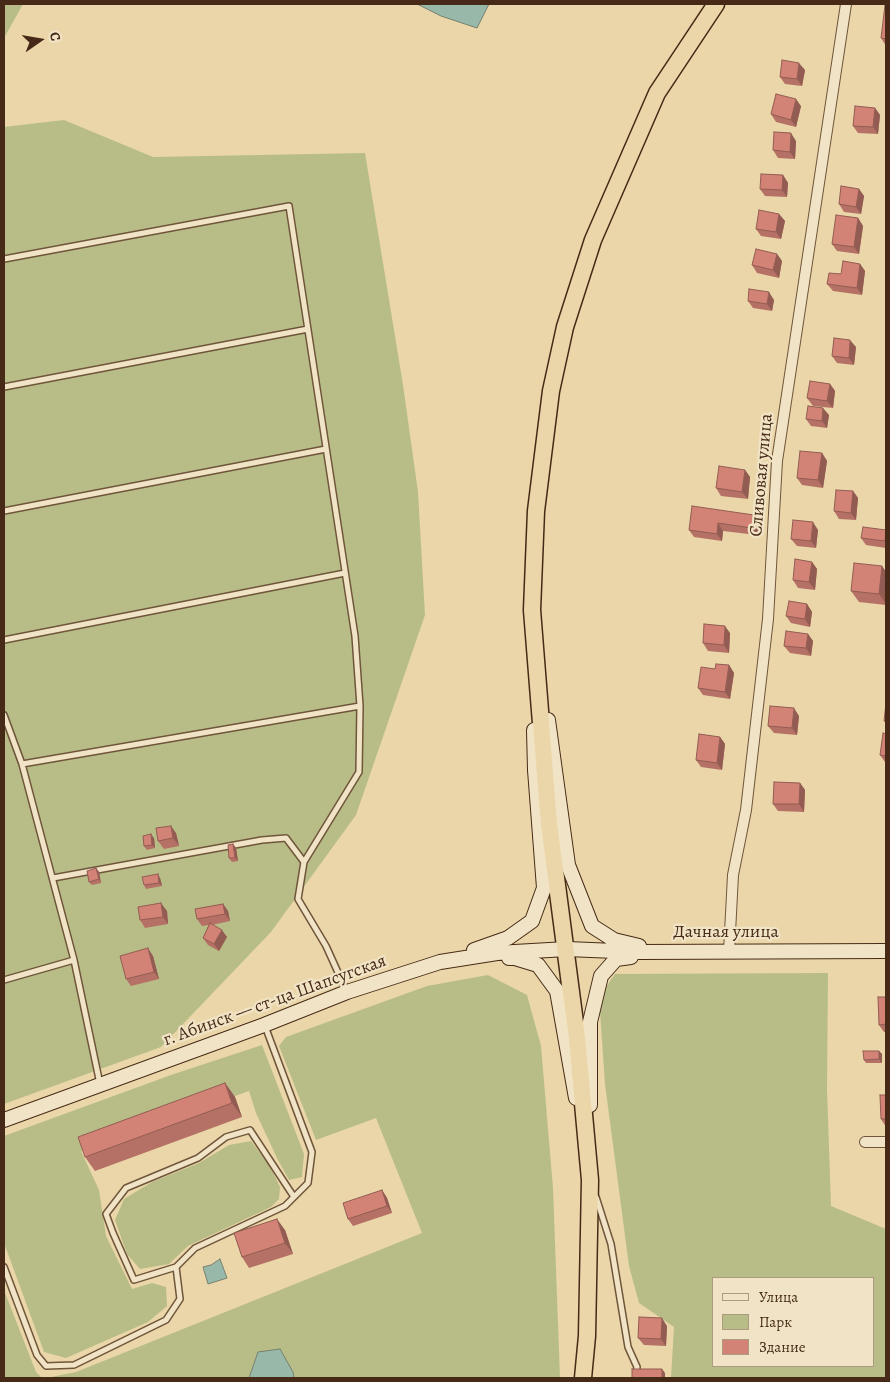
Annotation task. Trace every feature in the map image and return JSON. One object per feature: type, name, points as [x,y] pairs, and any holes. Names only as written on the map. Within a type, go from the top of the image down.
[{"type":"highway","points":[[583,1378],[587,1336],[590,1180],[567,949],[549,824],[532,610],[536,511],[551,391],[565,327],[593,240],[658,93],[716,4]]},
{"type":"main road","points":[[532,610],[568,866],[592,926],[614,940],[664,952]]},
{"type":"main road","points":[[440,962],[508,938],[532,921],[544,888],[535,770],[532,610]]},
{"type":"main road","name":"Дачная улица","points":[[567,949],[664,952],[886,951]]},
{"type":"main road","name":"г. Абинск — ст-ца Шапсугская","points":[[4,1120],[264,1025],[347,992],[440,962],[497,953],[567,949]]},
{"type":"main road","points":[[590,1180],[590,1022],[601,976],[616,959],[664,952]]},
{"type":"main road","points":[[440,962],[515,958],[538,965],[557,991],[590,1180]]},
{"type":"street","name":"Сливовая улица","points":[[729,952],[733,875],[746,810],[768,618],[777,461],[846,4]]},
{"type":"street","points":[[865,1142],[886,1142]]},
{"type":"lane","points":[[4,259],[289,206],[355,636],[360,706],[359,772],[304,862],[298,899],[326,946],[347,992]]},
{"type":"lane","points":[[4,387],[308,329]]},
{"type":"lane","points":[[4,511],[326,449]]},
{"type":"lane","points":[[4,640],[345,573]]},
{"type":"lane","points":[[22,764],[360,706]]},
{"type":"lane","points":[[4,715],[22,764],[53,878],[74,960],[100,1085]]},
{"type":"lane","points":[[53,878],[262,840],[286,838],[304,862]]},
{"type":"lane","points":[[4,972],[5,980],[74,960]]},
{"type":"lane","points":[[264,1025],[312,1152],[308,1183],[294,1197],[285,1206],[195,1248],[176,1267],[134,1280],[106,1214],[126,1188],[198,1158],[226,1137],[250,1130],[294,1197]]},
{"type":"lane","points":[[590,1180],[611,1244],[628,1347],[637,1367],[636,1378]]},
{"type":"lane","points":[[4,1267],[37,1355],[46,1366],[74,1365],[166,1320],[180,1299],[176,1267]]},
{"type":"green space","points":[[4,4],[23,4],[4,38]]},
{"type":"green space","points":[[64,120],[153,157],[365,153],[403,385],[418,492],[425,615],[356,815],[271,932],[161,1047],[4,1104],[4,127]]},
{"type":"green space","points":[[828,973],[827,1089],[831,1206],[886,1229],[886,1378],[671,1378],[674,1327],[639,1303],[629,1266],[605,1084],[599,997],[615,974]]},
{"type":"green space","points":[[488,975],[527,995],[541,1046],[553,1188],[560,1378],[46,1378],[76,1372],[422,1233],[376,1118],[316,1140],[279,1046],[286,1037],[427,986]]},
{"type":"green space","points":[[262,1045],[304,1154],[302,1177],[289,1180],[256,1113],[249,1091],[81,1151],[99,1190],[106,1236],[132,1289],[152,1283],[166,1287],[167,1306],[148,1322],[66,1358],[44,1352],[4,1243],[4,1136],[171,1075]]},
{"type":"green space","points":[[251,1141],[271,1168],[280,1187],[279,1199],[271,1207],[188,1246],[169,1264],[140,1269],[127,1254],[115,1220],[124,1199],[152,1182],[199,1163],[229,1145]]},
{"type":"green space","points":[[4,1290],[36,1372],[42,1378],[4,1378]]},
{"type":"shaded area","points":[[417,4],[489,4],[477,28],[441,16]]},
{"type":"shaded area","points":[[220,1259],[227,1278],[208,1284],[203,1267],[211,1265]]},
{"type":"shaded area","points":[[280,1349],[293,1372],[294,1378],[249,1378],[258,1352]]},
{"type":"building","points":[[886,5],[886,39],[881,38]]},
{"type":"building","points":[[782,60],[799,63],[797,79],[780,77]]},
{"type":"building","points":[[776,94],[796,99],[791,120],[771,114]]},
{"type":"building","points":[[855,106],[875,108],[873,127],[853,126]]},
{"type":"building","points":[[774,132],[791,133],[790,152],[773,150]]},
{"type":"building","points":[[761,174],[783,175],[782,190],[760,189]]},
{"type":"building","points":[[841,186],[859,189],[856,207],[839,204]]},
{"type":"building","points":[[759,210],[779,214],[776,232],[756,229]]},
{"type":"building","points":[[836,215],[858,218],[854,247],[832,244]]},
{"type":"building","points":[[756,249],[777,254],[773,270],[752,265]]},
{"type":"building","points":[[843,261],[860,264],[857,288],[827,284],[829,273],[841,274]]},
{"type":"building","points":[[749,289],[769,292],[767,304],[748,301]]},
{"type":"building","points":[[834,338],[850,340],[849,358],[832,356]]},
{"type":"building","points":[[810,381],[830,384],[827,401],[807,398]]},
{"type":"building","points":[[808,406],[823,408],[822,421],[806,419]]},
{"type":"building","points":[[800,451],[822,453],[818,480],[797,478]]},
{"type":"building","points":[[719,466],[745,470],[742,492],[716,488]]},
{"type":"building","points":[[836,490],[853,491],[851,513],[834,511]]},
{"type":"building","points":[[692,506],[754,515],[752,528],[718,523],[717,534],[689,530]]},
{"type":"building","points":[[793,520],[813,522],[811,541],[791,539]]},
{"type":"building","points":[[863,527],[886,530],[885,541],[861,538]]},
{"type":"building","points":[[795,559],[812,562],[809,582],[793,580]]},
{"type":"building","points":[[854,563],[882,566],[879,594],[851,591]]},
{"type":"building","points":[[789,601],[807,604],[805,619],[786,616]]},
{"type":"building","points":[[704,624],[725,626],[724,645],[703,643]]},
{"type":"building","points":[[786,631],[808,634],[806,648],[784,646]]},
{"type":"building","points":[[716,664],[729,665],[725,692],[698,688],[701,667],[715,669]]},
{"type":"building","points":[[886,703],[886,722],[884,721]]},
{"type":"building","points":[[770,706],[794,708],[792,728],[768,726]]},
{"type":"building","points":[[883,733],[886,734],[886,756],[880,755]]},
{"type":"building","points":[[699,734],[720,737],[717,763],[696,760]]},
{"type":"building","points":[[774,782],[800,783],[799,804],[773,804]]},
{"type":"building","points":[[171,826],[173,838],[158,841],[156,828]]},
{"type":"building","points":[[151,834],[152,845],[144,846],[143,836]]},
{"type":"building","points":[[233,844],[235,858],[229,858],[228,845]]},
{"type":"building","points":[[96,868],[99,879],[89,882],[87,871]]},
{"type":"building","points":[[158,874],[159,883],[144,885],[142,877]]},
{"type":"building","points":[[161,903],[163,917],[140,920],[138,907]]},
{"type":"building","points":[[223,904],[225,914],[197,919],[195,909]]},
{"type":"building","points":[[210,923],[222,930],[214,944],[203,938]]},
{"type":"building","points":[[148,948],[154,972],[126,979],[120,956]]},
{"type":"building","points":[[878,997],[886,997],[886,1024],[879,1025]]},
{"type":"building","points":[[863,1051],[879,1051],[879,1059],[864,1060]]},
{"type":"building","points":[[225,1083],[232,1103],[85,1157],[78,1137]]},
{"type":"building","points":[[880,1095],[886,1095],[886,1119],[881,1119]]},
{"type":"building","points":[[382,1190],[387,1206],[348,1219],[343,1203]]},
{"type":"building","points":[[277,1219],[285,1243],[242,1257],[234,1233]]},
{"type":"building","points":[[639,1317],[662,1318],[661,1339],[638,1338]]},
{"type":"building","points":[[632,1369],[662,1369],[662,1378],[632,1378]]}]
